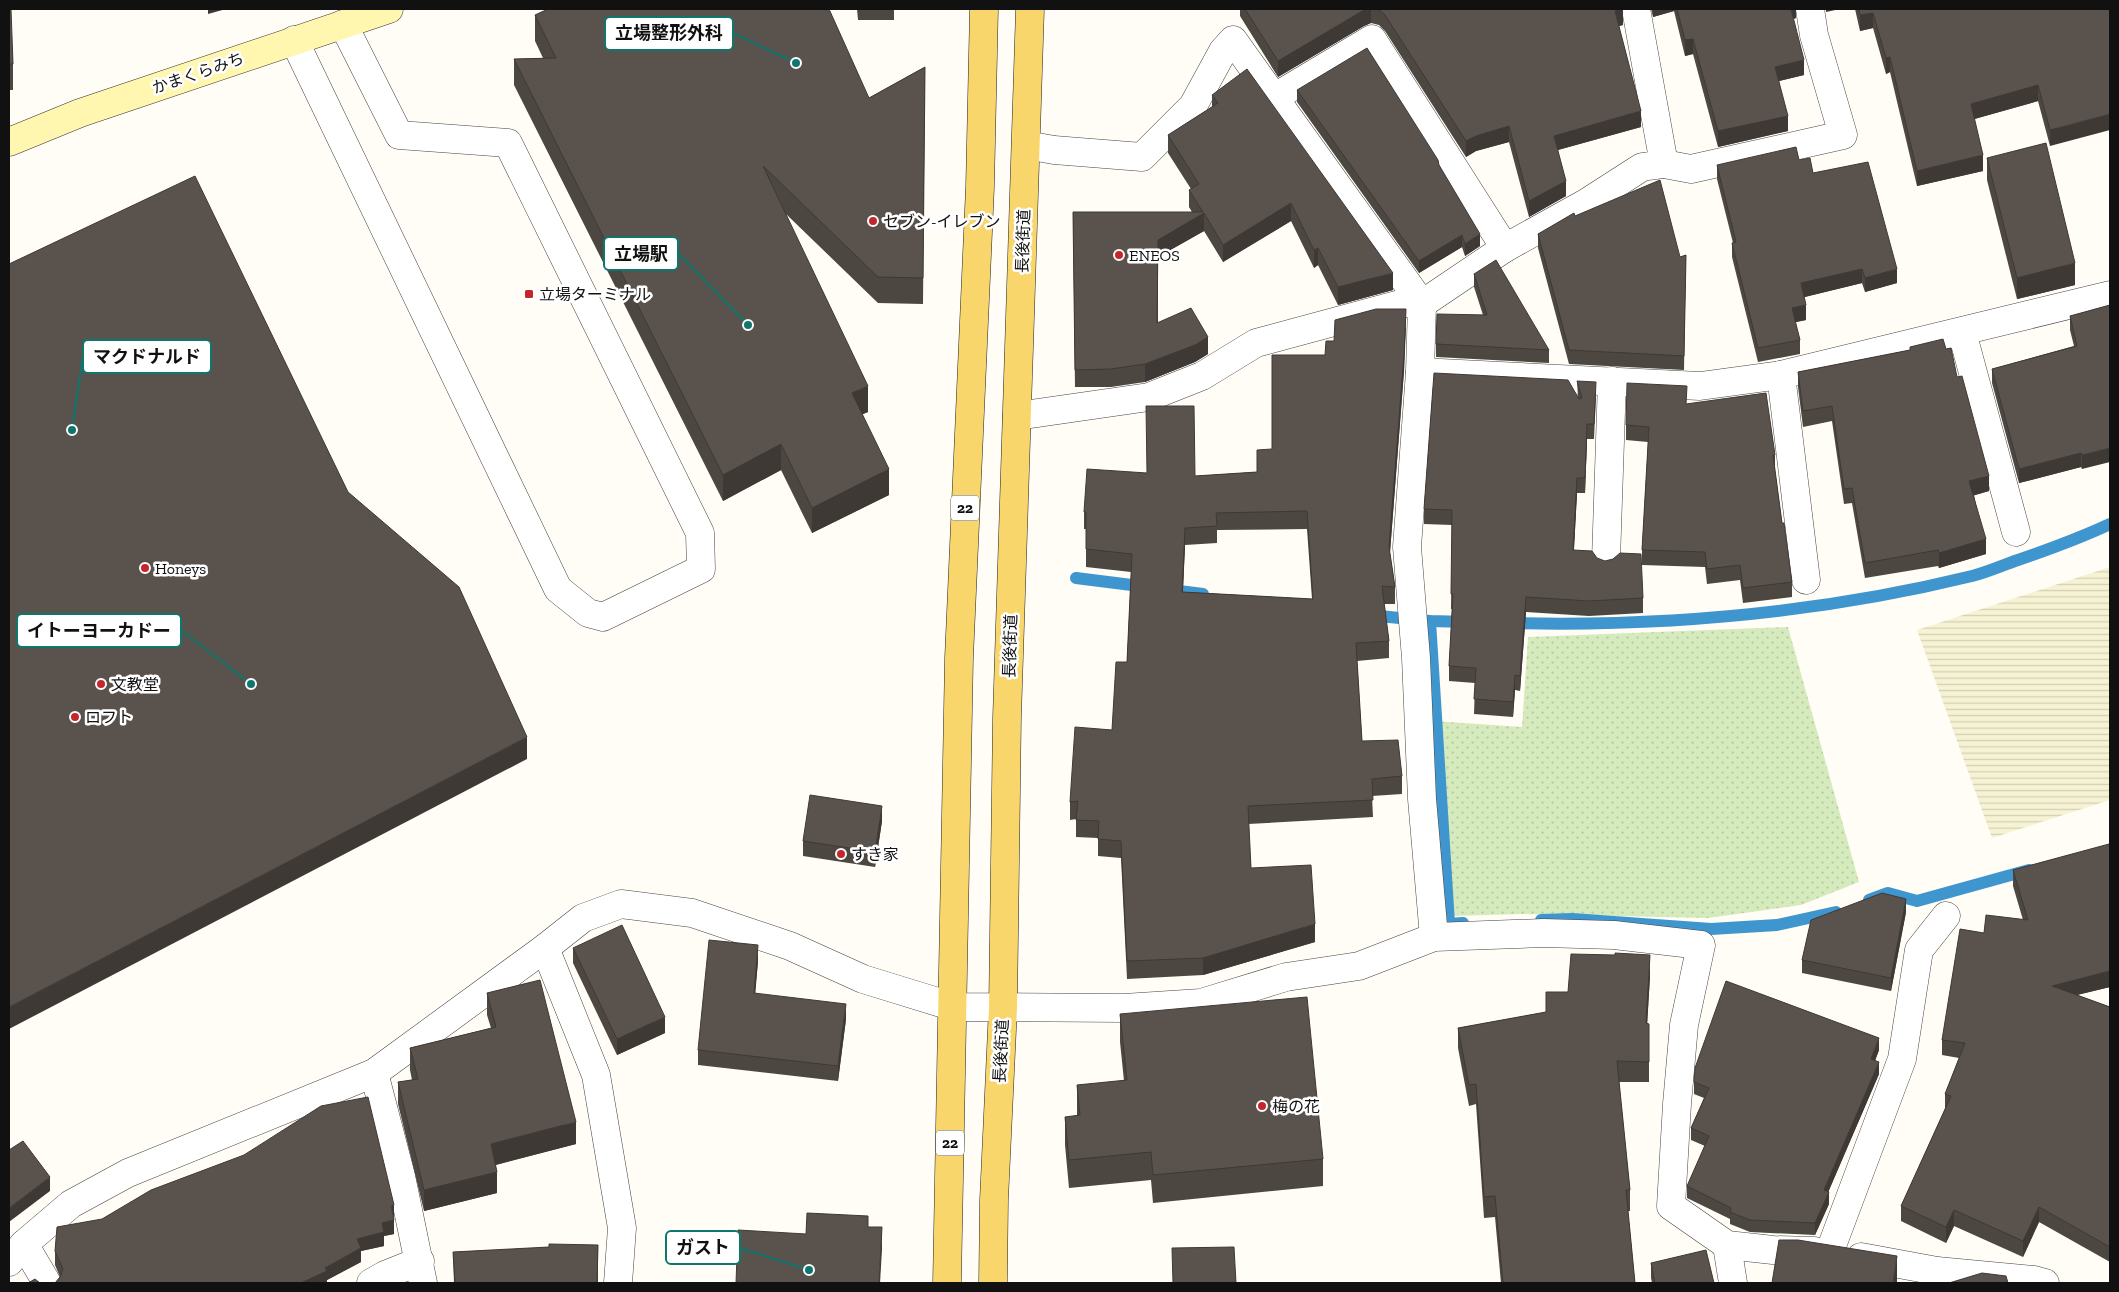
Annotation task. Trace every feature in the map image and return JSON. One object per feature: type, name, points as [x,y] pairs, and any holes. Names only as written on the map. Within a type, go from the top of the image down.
[{"type":"main road","name":"かまくらみち","points":[[9,142],[80,113],[386,9]]},
{"type":"main road","name":"22","points":[[947,1283],[954,1006],[958,658],[980,187],[984,9]]},
{"type":"main road","name":"長後街道","points":[[993,1283],[994,1200],[1003,1008],[1007,717],[1030,9]]},
{"type":"street","points":[[1636,9],[1664,164]]},
{"type":"street","points":[[1017,416],[1149,397],[1202,376],[1256,343],[1404,303],[1422,304],[1505,248],[1586,203],[1642,167],[1664,164],[1691,169],[1843,135],[1814,35],[1810,9]]},
{"type":"street","points":[[294,40],[558,590],[588,613],[603,617],[701,569],[700,533],[508,143],[399,136],[343,24]]},
{"type":"street","points":[[1276,97],[1372,39],[1505,248]]},
{"type":"street","points":[[1026,145],[1054,150],[1142,157],[1193,106],[1222,51],[1233,40],[1276,97],[1422,304],[1420,372],[1407,547],[1416,658],[1422,799],[1434,937]]},
{"type":"street","points":[[1420,372],[1700,386],[1782,376],[2110,295]]},
{"type":"street","points":[[1962,332],[2016,532]]},
{"type":"street","points":[[1782,376],[1806,580]]},
{"type":"street","points":[[1606,560],[1612,382]]},
{"type":"street","points":[[47,1283],[16,1253],[71,1204],[128,1173],[374,1073],[583,918],[621,904],[692,913],[790,946],[863,979],[954,1006],[1003,1008],[1124,1008],[1201,1003],[1286,977],[1359,966],[1434,937],[1552,933],[1614,935],[1701,945],[1684,1025],[1676,1104],[1671,1206],[1728,1245],[1773,1250],[1830,1251],[1937,1271],[2034,1280],[2045,1283]]},
{"type":"street","points":[[1830,1251],[1902,1059],[1919,950],[1946,916]]},
{"type":"street","points":[[545,948],[596,1075],[622,1228],[618,1283]]},
{"type":"street","points":[[371,1283],[385,1275],[422,1272],[401,1176],[374,1073]]},
{"type":"street","points":[[1728,1245],[1733,1283]]},
{"type":"shaded area","points":[[2110,567],[2110,800],[1992,838],[1917,630]]},
{"type":"green space","points":[[1788,627],[1859,882],[1801,905],[1708,918],[1522,914],[1452,916],[1434,721],[1522,727],[1528,637]]},
{"type":"building","points":[[9,9],[11,9],[13,64],[9,64]]},
{"type":"building","points":[[548,9],[829,9],[869,98],[925,67],[923,278],[878,277],[763,166],[868,386],[852,393],[889,469],[812,508],[781,444],[723,475],[514,59],[556,58],[535,15]]},
{"type":"building","points":[[1245,9],[1368,9],[1278,61]]},
{"type":"building","points":[[1375,9],[1623,9],[1615,11],[1641,111],[1554,136],[1566,181],[1529,201],[1509,126],[1466,141],[1385,15]]},
{"type":"building","points":[[1677,9],[1791,9],[1804,60],[1775,67],[1788,116],[1718,131],[1693,39],[1685,40]]},
{"type":"building","points":[[1859,9],[2110,9],[2110,114],[2050,130],[2038,85],[1971,104],[1983,155],[1917,171],[1890,57],[1886,58],[1873,13],[1860,15]]},
{"type":"building","points":[[1367,48],[1438,160],[1439,165],[1480,234],[1465,244],[1462,235],[1419,261],[1297,90]]},
{"type":"building","points":[[1247,69],[1393,273],[1338,287],[1318,248],[1314,250],[1291,203],[1223,245],[1204,213],[1158,240],[1157,323],[1191,308],[1208,337],[1195,345],[1145,364],[1111,369],[1075,370],[1073,212],[1203,212],[1189,190],[1199,184],[1168,135],[1218,103],[1212,95]]},
{"type":"building","points":[[2046,143],[2075,263],[2017,278],[1987,158]]},
{"type":"building","points":[[1796,147],[1799,160],[1810,158],[1813,173],[1868,162],[1897,269],[1865,278],[1862,269],[1801,283],[1806,305],[1792,308],[1800,340],[1758,348],[1732,243],[1736,242],[1717,165]]},
{"type":"building","points":[[195,176],[348,492],[459,587],[527,737],[9,1007],[9,264]]},
{"type":"building","points":[[1660,180],[1680,257],[1686,255],[1684,356],[1569,350],[1538,234],[1574,213],[1575,216]]},
{"type":"building","points":[[1496,260],[1549,350],[1436,344],[1437,314],[1487,315],[1474,274]]},
{"type":"building","points":[[2110,305],[2110,448],[2082,455],[2081,453],[2019,469],[1992,369],[2077,346],[2070,316]]},
{"type":"building","points":[[1376,309],[1406,309],[1389,547],[1395,587],[1382,586],[1389,641],[1356,643],[1362,741],[1398,740],[1402,776],[1372,779],[1373,800],[1248,806],[1251,868],[1311,865],[1315,924],[1203,958],[1127,961],[1121,841],[1098,839],[1099,821],[1076,820],[1078,801],[1070,802],[1075,727],[1112,730],[1116,662],[1127,662],[1132,554],[1086,549],[1086,512],[1084,512],[1087,469],[1147,473],[1146,406],[1194,406],[1195,476],[1257,472],[1257,450],[1272,449],[1272,355],[1325,355],[1326,341],[1334,341],[1335,320]],"holes":[[[1307,511],[1313,599],[1182,592],[1185,528],[1217,526],[1216,513]]]},
{"type":"building","points":[[1943,339],[1946,349],[1951,348],[1957,377],[1962,376],[1989,476],[1969,481],[1986,539],[1939,553],[1938,550],[1865,563],[1852,488],[1844,489],[1832,406],[1803,411],[1798,372],[1910,350],[1910,347]]},
{"type":"building","points":[[1434,373],[1568,380],[1579,399],[1582,398],[1577,381],[1596,382],[1594,424],[1587,424],[1585,478],[1577,478],[1573,550],[1592,551],[1597,558],[1605,561],[1613,559],[1620,553],[1641,554],[1643,598],[1589,601],[1526,597],[1520,676],[1515,675],[1513,702],[1474,699],[1476,668],[1449,666],[1453,594],[1451,594],[1452,510],[1424,509]]},
{"type":"building","points":[[1627,383],[1687,386],[1686,404],[1766,393],[1782,523],[1784,523],[1792,582],[1743,588],[1740,565],[1707,569],[1705,552],[1642,550],[1649,427],[1626,425]]},
{"type":"building","points":[[810,795],[882,806],[875,852],[803,841]]},
{"type":"building","points":[[2109,844],[2110,971],[2052,986],[2110,1007],[2110,1247],[2039,1207],[2023,1241],[1954,1210],[1946,1227],[1901,1206],[1951,1096],[1945,1094],[1965,1043],[1942,1040],[1960,929],[1984,933],[1986,915],[2028,920],[2013,870]]},
{"type":"building","points":[[1882,893],[1906,899],[1891,978],[1802,960],[1811,920]]},
{"type":"building","points":[[622,925],[665,1017],[617,1039],[573,948]]},
{"type":"building","points":[[709,940],[758,945],[754,993],[846,1004],[838,1066],[698,1050]]},
{"type":"building","points":[[1615,953],[1650,955],[1646,1023],[1649,1024],[1649,1062],[1617,1061],[1630,1190],[1626,1190],[1635,1283],[1503,1283],[1495,1196],[1484,1197],[1476,1084],[1469,1085],[1458,1028],[1546,1012],[1546,992],[1568,992],[1571,954],[1615,955]]},
{"type":"building","points":[[540,980],[576,1122],[491,1144],[497,1172],[424,1190],[398,1082],[418,1079],[410,1048],[496,1027],[487,993]]},
{"type":"building","points":[[1726,981],[1879,1038],[1871,1059],[1879,1062],[1824,1190],[1829,1192],[1815,1223],[1750,1220],[1730,1212],[1731,1208],[1687,1186],[1709,1136],[1691,1128],[1709,1088],[1694,1082],[1695,1068]]},
{"type":"building","points":[[1307,997],[1323,1159],[1153,1175],[1151,1152],[1069,1160],[1065,1117],[1080,1115],[1077,1085],[1127,1080],[1120,1014]]},
{"type":"building","points":[[368,1097],[394,1205],[391,1206],[394,1220],[382,1223],[384,1232],[357,1239],[361,1248],[325,1268],[327,1271],[301,1283],[55,1283],[63,1269],[55,1251],[57,1227],[102,1219],[151,1190],[244,1155],[321,1106]]},
{"type":"building","points":[[23,1141],[50,1177],[9,1208],[9,1150]]},
{"type":"building","points":[[807,1213],[868,1216],[868,1227],[882,1227],[879,1283],[736,1283],[738,1230],[806,1234]]},
{"type":"building","points":[[1779,1240],[1798,1240],[1897,1256],[1893,1283],[1772,1283]]},
{"type":"building","points":[[549,1244],[598,1245],[597,1283],[455,1283],[453,1252],[549,1247]]},
{"type":"building","points":[[1234,1247],[1236,1283],[1173,1283],[1172,1248]]},
{"type":"building","points":[[1706,1250],[1714,1283],[1655,1283],[1651,1263]]},
{"type":"building","points":[[1982,1273],[2006,1276],[2008,1283],[1949,1283]]},
{"type":"building","points":[[35,1279],[40,1283],[28,1283]]},
{"type":"waterway","points":[[1508,623],[1625,623],[1683,620],[1742,615],[1858,600],[1978,574],[2065,543],[2110,524]]},
{"type":"waterway","points":[[1076,578],[1203,594]]},
{"type":"waterway","points":[[1369,615],[1430,621],[1468,622]]},
{"type":"waterway","points":[[1430,621],[1449,924],[1463,923]]},
{"type":"waterway","points":[[1869,900],[1888,893],[1917,901],[2029,870]]},
{"type":"waterway","points":[[1541,920],[1572,919],[1711,929],[1777,925],[1836,912]]},
{"type":"place","name":"立場整形外科","points":[[796,63]]},
{"type":"place","name":"セブン-イレブン","points":[[873,221]]},
{"type":"place","name":"ENEOS","points":[[1119,255]]},
{"type":"place","name":"立場ターミナル","points":[[529,294]]},
{"type":"place","name":"立場駅","points":[[748,325]]},
{"type":"place","name":"マクドナルド","points":[[72,430]]},
{"type":"place","name":"Honeys","points":[[145,568]]},
{"type":"place","name":"文教堂","points":[[101,684]]},
{"type":"place","name":"イトーヨーカドー","points":[[251,684]]},
{"type":"place","name":"ロフト","points":[[75,717]]},
{"type":"place","name":"すき家","points":[[841,854]]},
{"type":"place","name":"梅の花","points":[[1262,1106]]},
{"type":"place","name":"ガスト","points":[[809,1270]]}]
